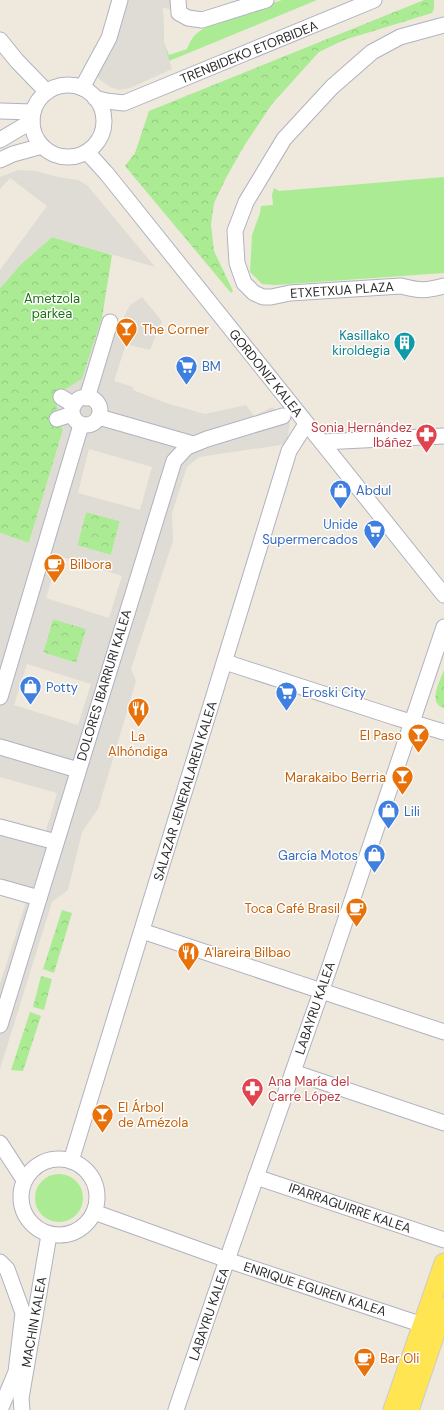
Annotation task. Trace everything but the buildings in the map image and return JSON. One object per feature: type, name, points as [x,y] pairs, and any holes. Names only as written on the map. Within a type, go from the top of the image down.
[{"type":"main road","points":[[393,1410],[444,1263]]},
{"type":"main road","points":[[409,1410],[444,1307]]},
{"type":"street","points":[[82,88],[109,38],[120,0]]},
{"type":"street","points":[[178,0],[180,13],[188,18],[202,20],[266,0]]},
{"type":"street","name":"TRENBIDEKO ETORBIDEA","points":[[124,103],[374,0]]},
{"type":"street","name":"ETXETXUA PLAZA","points":[[444,24],[400,37],[372,52],[332,87],[284,139],[246,202],[235,231],[237,263],[244,283],[254,293],[263,296],[290,292],[401,286],[414,290],[428,290],[444,286]]},
{"type":"street","points":[[0,40],[18,62],[47,92]]},
{"type":"street","points":[[104,127],[105,120],[102,108],[95,98],[82,88],[70,85],[58,87],[47,92],[38,100],[32,116],[33,130],[36,139],[42,146],[50,153],[60,157],[71,157],[87,152],[98,139],[104,127],[124,103]]},
{"type":"street","points":[[95,98],[124,103]]},
{"type":"street","points":[[0,111],[32,116]]},
{"type":"street","points":[[0,140],[32,116]]},
{"type":"street","points":[[0,160],[12,154],[42,146]]},
{"type":"street","name":"GORDONIZ KALEA","points":[[87,152],[107,174],[444,595]]},
{"type":"street","points":[[87,398],[110,322]]},
{"type":"street","points":[[0,697],[72,410],[80,399],[87,398],[93,399],[99,406],[100,410],[99,417],[91,425],[72,410]]},
{"type":"street","points":[[57,419],[72,410]]},
{"type":"street","name":"DOLORES IBARRURI KALEA","points":[[0,1025],[174,461],[186,447],[193,444],[283,416]]},
{"type":"street","points":[[99,417],[193,444]]},
{"type":"street","name":"SALAZAR JENERALAREN KALEA","points":[[71,1161],[289,451],[306,424]]},
{"type":"street","points":[[322,442],[444,436]]},
{"type":"street","name":"LABAYRU KALEA","points":[[176,1410],[321,991],[444,627]]},
{"type":"street","points":[[225,662],[444,732]]},
{"type":"street","points":[[0,747],[78,770]]},
{"type":"street","points":[[0,826],[56,842]]},
{"type":"street","points":[[0,887],[39,898]]},
{"type":"street","points":[[142,931],[444,1032]]},
{"type":"street","points":[[293,1072],[444,1123]]},
{"type":"street","points":[[0,1143],[24,1180]]},
{"type":"street","points":[[61,1159],[71,1161],[82,1167],[91,1176],[96,1187],[97,1200],[94,1212],[89,1221],[81,1229],[71,1234],[60,1236],[49,1235],[30,1223],[24,1214],[21,1203],[21,1191],[24,1180],[30,1171],[39,1164],[49,1160],[61,1159]]},
{"type":"street","name":"IPARRAGUIRRE KALEA","points":[[256,1177],[444,1240]]},
{"type":"street","name":"ENRIQUE EGUREN KALEA","points":[[94,1212],[227,1260],[423,1325]]},
{"type":"street","name":"MACHIN KALEA","points":[[22,1410],[22,1398],[49,1235]]},
{"type":"street","points":[[0,1262],[7,1268],[23,1313],[16,1372],[0,1410]]},
{"type":"green space","points":[[282,0],[317,0],[152,68],[163,8],[164,43],[169,55],[187,49],[195,35],[213,23],[236,14]]},
{"type":"green space","points":[[424,0],[434,0],[434,9],[432,13],[344,40],[319,52],[272,104],[244,146],[214,203],[211,225],[214,251],[233,291],[231,293],[125,166],[135,153],[149,111]]},
{"type":"green space","points":[[444,177],[444,273],[275,285],[262,284],[250,272],[252,235],[261,206],[273,205],[272,195],[274,188],[279,191]]},
{"type":"green space","name":"Ametzola parkea","points":[[52,237],[112,255],[102,318],[82,379],[61,392],[56,414],[63,430],[29,543],[0,533],[0,288],[21,264]]},
{"type":"green space","points":[[86,512],[120,521],[111,555],[77,546]]},
{"type":"green space","points":[[53,619],[87,629],[77,663],[43,653]]},
{"type":"green space","points":[[444,670],[444,708],[436,702],[435,697]]},
{"type":"green space","points":[[62,910],[72,913],[54,973],[43,969]]},
{"type":"green space","points":[[41,976],[52,979],[44,1010],[33,1007]]},
{"type":"green space","points":[[30,1012],[41,1016],[23,1071],[11,1070]]},
{"type":"green space","points":[[54,1174],[64,1174],[76,1181],[83,1193],[83,1203],[76,1215],[64,1222],[54,1222],[46,1218],[39,1211],[35,1203],[35,1193],[39,1185],[46,1178]]},
{"type":"shaded area","points":[[127,0],[174,0],[171,9],[163,8],[164,43],[172,69],[130,88],[119,90],[110,87],[99,79],[96,73],[105,54],[111,54]]},
{"type":"shaded area","points":[[18,170],[36,171],[58,177],[78,180],[87,185],[155,267],[52,237],[21,264],[0,288],[0,270],[47,206],[10,178],[0,189],[0,177]]},
{"type":"shaded area","points":[[142,297],[162,321],[150,350],[126,344],[114,381],[133,387],[133,390],[166,403],[205,414],[246,405],[254,416],[272,407],[290,421],[287,444],[199,457],[187,467],[172,513],[173,541],[131,669],[136,681],[98,809],[82,832],[68,890],[52,902],[0,1069],[0,984],[26,902],[0,895],[0,821],[45,834],[57,793],[0,777],[0,533],[29,543],[63,430],[56,414],[58,397],[61,392],[82,379],[102,318],[120,324],[130,305]],"holes":[[[89,449],[152,467],[140,510],[78,493]],[[86,512],[120,521],[111,555],[77,545]],[[59,556],[122,576],[109,618],[46,598]],[[53,619],[86,629],[76,663],[43,652]],[[27,664],[91,684],[78,725],[14,705]]]},
{"type":"place","name":"The Corner","points":[[127,348]]},
{"type":"place","name":"Kasillako kiroldegia","points":[[405,362]]},
{"type":"place","name":"BM","points":[[186,386]]},
{"type":"place","name":"Sonia Hernández Ibáñez","points":[[427,454]]},
{"type":"place","name":"Abdul","points":[[340,510]]},
{"type":"place","name":"Unide Supermercados","points":[[374,550]]},
{"type":"place","name":"Bilbora","points":[[55,584]]},
{"type":"place","name":"Potty","points":[[30,706]]},
{"type":"place","name":"Eroski City","points":[[286,712]]},
{"type":"place","name":"La Alhóndiga","points":[[138,728]]},
{"type":"place","name":"El Paso","points":[[418,754]]},
{"type":"place","name":"Marakaibo Berria","points":[[402,796]]},
{"type":"place","name":"Lili","points":[[388,830]]},
{"type":"place","name":"García Motos","points":[[374,874]]},
{"type":"place","name":"Toca Café Brasil","points":[[356,928]]},
{"type":"place","name":"A'lareira Bilbao","points":[[188,972]]},
{"type":"place","name":"Ana María del Carre López","points":[[252,1108]]},
{"type":"place","name":"El Árbol de Amézola","points":[[102,1134]]},
{"type":"place","name":"Bar Oli","points":[[365,1378]]}]
